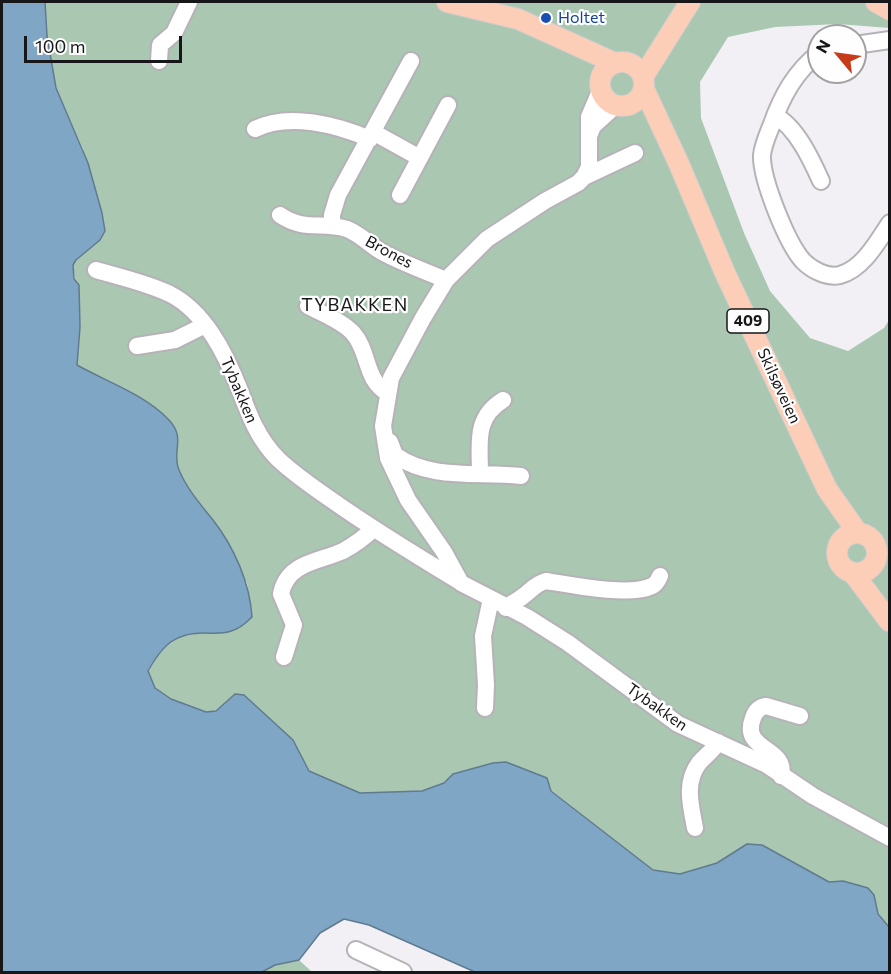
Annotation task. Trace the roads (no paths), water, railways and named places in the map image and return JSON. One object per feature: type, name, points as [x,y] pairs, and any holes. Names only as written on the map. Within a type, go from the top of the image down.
[{"type":"main road","name":"409","points":[[447,2],[518,19],[633,73]]},
{"type":"main road","points":[[621,105],[637,101],[633,73],[672,29],[690,2]]},
{"type":"main road","points":[[876,2],[890,10]]},
{"type":"main road","name":"409","points":[[562,40],[579,56],[607,100],[621,105]]},
{"type":"main road","points":[[600,86],[606,69],[633,73]]},
{"type":"main road","name":"Skilsøveien","points":[[633,73],[679,164],[725,273],[827,489],[865,538]]},
{"type":"main road","name":"Skilsøveien","points":[[621,105],[649,124],[672,152]]},
{"type":"main road","name":"409","points":[[865,538],[877,549],[889,621],[853,573],[846,571],[839,563],[837,553],[865,538]]},
{"type":"main road","points":[[853,573],[864,573],[880,560]]},
{"type":"street","points":[[159,61],[160,45],[174,33],[189,2]]},
{"type":"street","points":[[867,43],[890,40]]},
{"type":"street","points":[[332,225],[332,215],[338,195],[411,61]]},
{"type":"street","points":[[807,63],[792,81],[775,116],[762,154],[763,172],[770,198],[798,255],[820,273],[839,276],[848,272],[867,255],[890,223]]},
{"type":"street","points":[[584,177],[588,167],[589,117],[600,86]]},
{"type":"street","points":[[400,195],[448,105]]},
{"type":"street","points":[[588,137],[594,126],[621,105]]},
{"type":"street","points":[[775,116],[786,124],[810,156],[821,181]]},
{"type":"street","points":[[255,129],[269,123],[314,123],[372,135],[420,158]]},
{"type":"street","points":[[461,583],[444,552],[398,482],[384,442],[383,426],[391,378],[446,280],[487,239],[538,205],[578,183],[584,177],[635,153]]},
{"type":"street","name":"Brones","points":[[280,215],[298,224],[332,225],[354,232],[385,253],[446,280]]},
{"type":"street","name":"Tybakken","points":[[96,270],[156,288],[188,306],[221,348],[247,411],[263,442],[298,476],[373,529],[461,583],[527,617],[568,643],[678,724],[767,765],[782,776],[890,838]]},
{"type":"street","points":[[308,306],[352,333],[360,343],[372,378],[380,389],[388,393]]},
{"type":"street","points":[[137,346],[175,340],[205,325]]},
{"type":"street","points":[[480,474],[480,440],[483,421],[492,407],[503,400]]},
{"type":"street","points":[[384,442],[390,442],[395,455],[421,468],[458,474],[521,476]]},
{"type":"street","points":[[284,657],[294,625],[281,594],[288,579],[302,565],[344,550],[364,538],[373,529]]},
{"type":"street","points":[[485,708],[483,636],[499,603],[508,604],[519,600],[537,583],[546,581],[598,589],[641,589],[656,584],[660,576]]},
{"type":"street","points":[[782,776],[782,765],[778,759],[756,742],[752,736],[751,724],[754,714],[761,707],[766,706],[800,716]]},
{"type":"street","points":[[695,828],[689,793],[690,782],[700,761],[718,742]]},
{"type":"street","points":[[356,950],[403,972]]},
{"type":"water","points":[[2,2],[45,2],[47,36],[56,88],[88,163],[102,213],[105,231],[100,240],[73,265],[74,279],[79,285],[80,327],[77,365],[148,402],[174,426],[178,438],[177,463],[182,477],[228,542],[240,566],[251,604],[252,617],[234,630],[226,633],[193,634],[171,642],[154,660],[148,671],[155,688],[171,699],[206,712],[216,711],[235,694],[244,695],[293,740],[309,771],[360,793],[422,791],[444,783],[453,774],[493,763],[506,762],[547,778],[551,791],[653,870],[680,874],[717,863],[747,844],[762,845],[829,882],[843,881],[868,888],[874,895],[878,914],[889,927],[889,972],[475,972],[369,925],[344,919],[320,933],[299,960],[275,965],[262,972],[2,972]]},
{"type":"place","name":"Holtet","points":[[546,18]]},
{"type":"district","name":"TYBAKKEN","points":[[355,305]]}]
